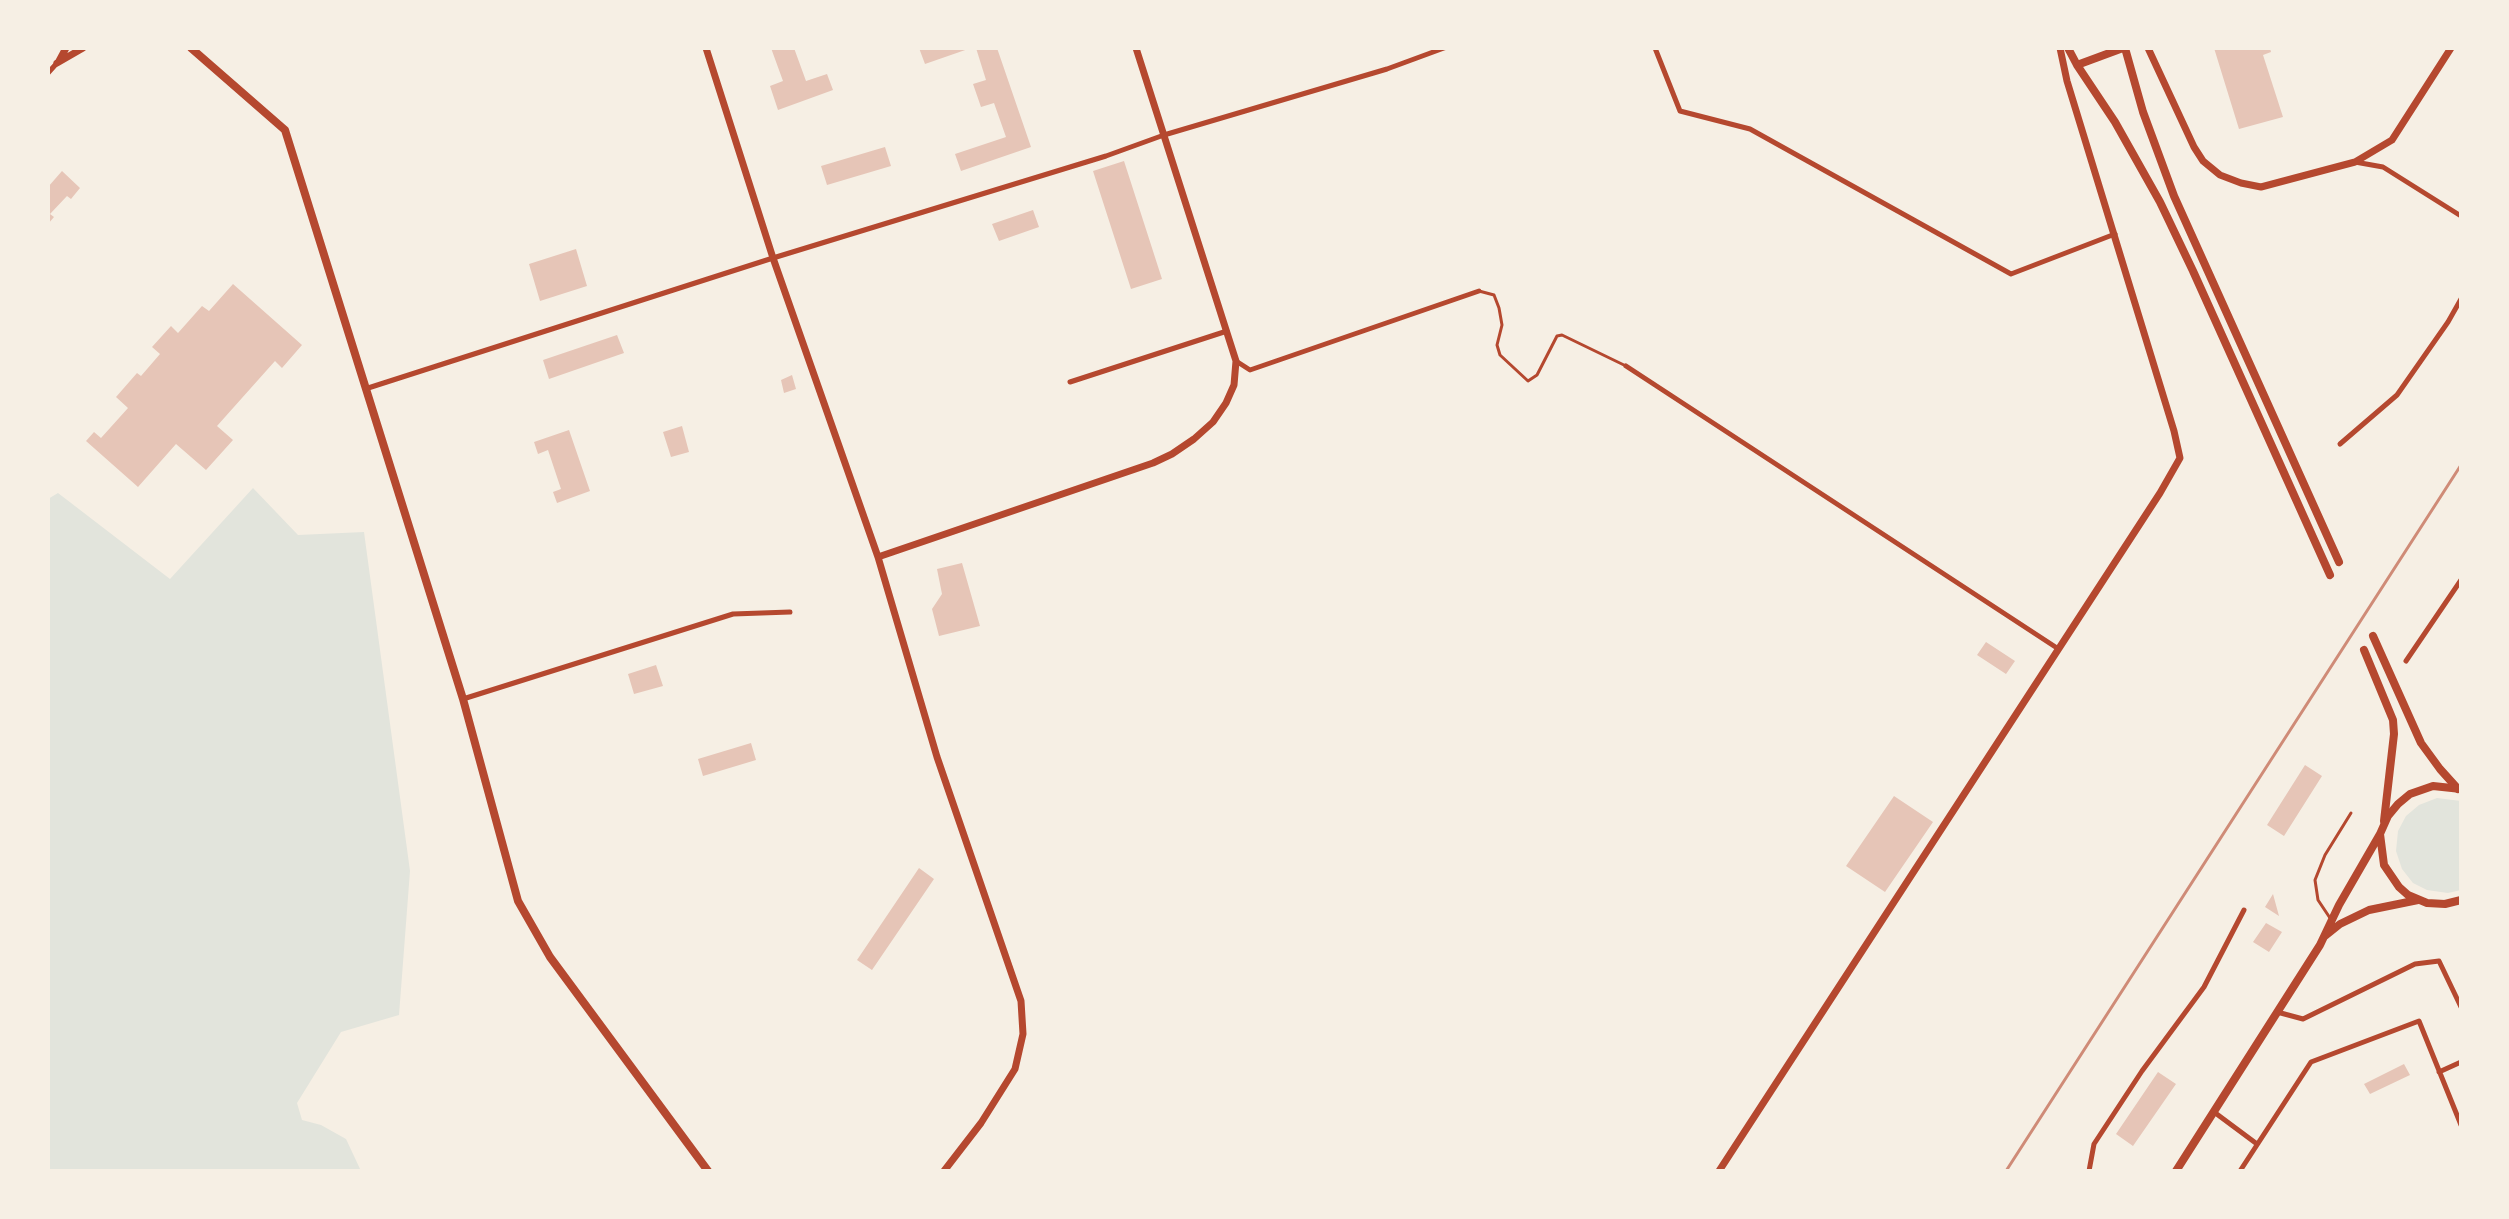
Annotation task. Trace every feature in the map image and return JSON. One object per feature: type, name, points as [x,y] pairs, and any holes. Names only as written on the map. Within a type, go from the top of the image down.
[{"type":"main road","points":[[191,48],[285,130],[463,699],[518,901],[550,957],[708,1171]]},
{"type":"main road","points":[[2068,48],[2115,122],[2169,222],[2330,576]]},
{"type":"main road","points":[[2077,65],[2124,48],[2143,112],[2174,196],[2339,562]]},
{"type":"main road","points":[[2373,636],[2421,743],[2440,769],[2460,789]]},
{"type":"main road","points":[[2364,650],[2392,720],[2393,751],[2382,830],[2382,854],[2388,873],[2398,887],[2418,900],[2438,904],[2457,901],[2461,910]]},
{"type":"main road","points":[[2176,1171],[2325,936],[2331,919],[2398,804],[2416,791],[2433,786],[2460,789]]},
{"type":"main road","points":[[2325,936],[2340,924],[2369,910],[2418,900]]},
{"type":"street","points":[[48,74],[66,48]]},
{"type":"street","points":[[57,63],[83,48]]},
{"type":"street","points":[[706,48],[773,258],[878,557],[939,763],[1020,1001],[1023,1034],[1015,1069],[981,1123],[944,1171]]},
{"type":"street","points":[[878,557],[1129,472],[1172,454],[1213,422],[1226,403],[1233,385],[1236,361],[1136,48]]},
{"type":"street","points":[[365,389],[773,258],[1106,156],[1164,135],[1387,69],[1444,48]]},
{"type":"street","points":[[1655,48],[1680,111],[1750,129],[2011,274],[2115,234]]},
{"type":"street","points":[[1719,1171],[2057,648],[2160,493],[2180,458],[2115,234],[2067,81],[2060,48]]},
{"type":"street","points":[[2148,48],[2194,147],[2203,161],[2220,176],[2261,187],[2355,162],[2392,140],[2451,48]]},
{"type":"street","points":[[2067,81],[2070,72],[2077,65]]},
{"type":"street","points":[[2355,162],[2383,167],[2461,216]]},
{"type":"street","points":[[1236,361],[1250,370],[1479,291]]},
{"type":"street","points":[[2340,444],[2397,395],[2448,322],[2461,299]]},
{"type":"street","points":[[1070,382],[1227,331]]},
{"type":"street","points":[[1626,366],[2057,648]]},
{"type":"street","points":[[2406,661],[2461,580]]},
{"type":"street","points":[[463,699],[733,614],[790,612]]},
{"type":"street","points":[[2089,1171],[2094,1144],[2142,1071],[2204,987],[2244,910]]},
{"type":"street","points":[[2277,1012],[2303,1019],[2415,964],[2439,961],[2461,1007]]},
{"type":"street","points":[[2240,1171],[2311,1062],[2419,1021],[2461,1125]]},
{"type":"street","points":[[2439,1072],[2461,1062]]},
{"type":"street","points":[[2214,1112],[2257,1144]]},
{"type":"lane","points":[[1479,291],[1494,295],[1499,308],[1502,325],[1497,345],[1500,355],[1528,381],[1537,375],[1557,336],[1562,335],[1626,366]]},
{"type":"lane","points":[[2331,919],[2318,900],[2315,880],[2325,855],[2351,813]]},
{"type":"shaded area","points":[[253,488],[298,535],[364,532],[410,871],[399,1015],[341,1032],[297,1103],[302,1120],[321,1125],[346,1139],[361,1171],[48,1171],[48,499],[58,493],[170,579]]},
{"type":"shaded area","points":[[2437,798],[2461,801],[2461,890],[2448,893],[2427,890],[2413,883],[2402,869],[2396,851],[2398,831],[2406,816],[2419,805]]},
{"type":"building","points":[[771,48],[794,48],[806,81],[827,74],[833,90],[778,110],[770,86],[783,81]]},
{"type":"building","points":[[919,48],[971,48],[925,64]]},
{"type":"building","points":[[976,48],[997,48],[1031,147],[961,171],[955,154],[1006,137],[994,103],[981,107],[973,84],[986,80]]},
{"type":"building","points":[[2214,48],[2270,48],[2271,52],[2263,55],[2283,117],[2239,129]]},
{"type":"building","points":[[885,147],[891,166],[827,185],[821,166]]},
{"type":"building","points":[[1124,161],[1162,279],[1131,289],[1093,171]]},
{"type":"building","points":[[62,171],[80,188],[71,199],[67,196],[50,214],[54,217],[48,224],[48,187]]},
{"type":"building","points":[[1033,210],[1039,227],[999,241],[992,224]]},
{"type":"building","points":[[576,249],[587,286],[540,301],[529,264]]},
{"type":"building","points":[[233,284],[302,345],[282,368],[275,361],[217,426],[233,440],[206,470],[176,444],[138,487],[86,441],[94,432],[101,438],[128,408],[116,397],[137,373],[141,376],[160,354],[152,347],[171,326],[178,333],[202,306],[209,311]]},
{"type":"building","points":[[617,335],[624,353],[549,379],[543,360]]},
{"type":"building","points":[[792,375],[796,389],[784,393],[781,380]]},
{"type":"building","points":[[682,426],[689,452],[671,457],[663,432]]},
{"type":"building","points":[[569,430],[590,491],[557,503],[553,492],[561,489],[548,450],[538,454],[534,442]]},
{"type":"building","points":[[962,563],[980,626],[939,636],[932,609],[942,594],[937,569]]},
{"type":"building","points":[[1986,642],[2015,661],[2006,674],[1977,655]]},
{"type":"building","points":[[656,665],[663,686],[634,694],[628,674]]},
{"type":"building","points":[[751,743],[756,760],[703,776],[698,759]]},
{"type":"building","points":[[2305,765],[2322,776],[2284,836],[2267,825]]},
{"type":"building","points":[[1894,796],[1933,822],[1885,892],[1846,866]]},
{"type":"building","points":[[919,868],[934,879],[872,970],[857,960]]},
{"type":"building","points":[[2273,894],[2279,916],[2265,907]]},
{"type":"building","points":[[2266,923],[2282,932],[2269,952],[2253,942]]},
{"type":"building","points":[[2404,1064],[2410,1075],[2370,1094],[2364,1084]]},
{"type":"building","points":[[2158,1072],[2176,1084],[2133,1146],[2116,1134]]},
{"type":"railway","points":[[2006,1171],[2461,465]]}]
